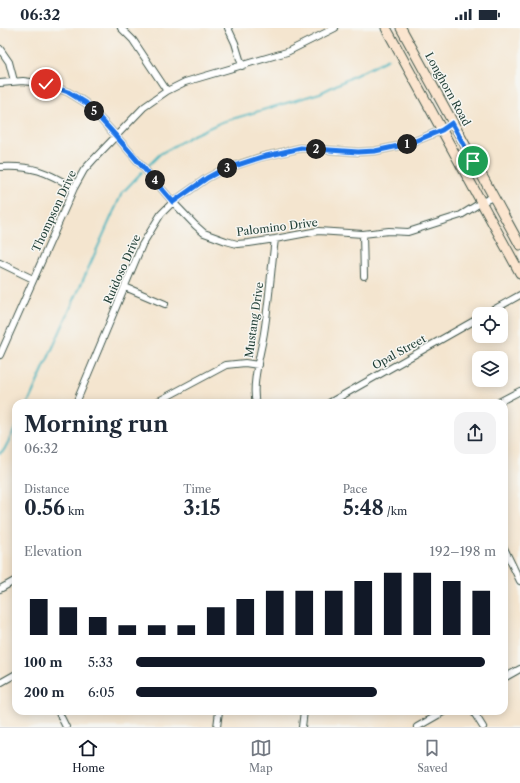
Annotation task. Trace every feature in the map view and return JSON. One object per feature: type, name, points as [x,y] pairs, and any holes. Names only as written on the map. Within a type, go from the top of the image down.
[{"type":"main road","points":[[386,28],[520,274]]},
{"type":"main road","name":"Longhorn Road","points":[[401,28],[520,246]]},
{"type":"street","points":[[121,28],[133,40],[167,91]]},
{"type":"street","points":[[228,28],[235,43],[242,66]]},
{"type":"street","points":[[317,28],[321,35]]},
{"type":"street","name":"Thompson Drive","points":[[0,356],[74,188],[84,170],[144,107],[167,91],[185,82],[287,52],[335,28]]},
{"type":"street","points":[[0,49],[9,62],[14,81]]},
{"type":"street","name":"Palomino Drive","points":[[0,83],[14,81],[46,84],[68,92],[86,103],[195,225],[204,233],[215,238],[237,244],[318,231],[363,234],[389,231],[408,232],[461,215],[493,197]]},
{"type":"street","name":"Ruidoso Drive","points":[[78,399],[142,245],[161,214],[173,202],[207,178],[222,170],[262,157],[301,148],[358,152],[375,151],[408,144],[442,130],[452,123]]},
{"type":"street","points":[[0,167],[34,168],[52,175],[74,188]]},
{"type":"street","points":[[363,234],[364,276]]},
{"type":"street","name":"Mustang Drive","points":[[256,399],[258,365],[264,333],[275,239]]},
{"type":"street","points":[[0,263],[34,279]]},
{"type":"street","points":[[125,287],[165,304]]},
{"type":"street","points":[[499,307],[520,295]]},
{"type":"street","name":"Opal Street","points":[[336,399],[472,322]]},
{"type":"street","points":[[162,399],[226,364],[245,363],[258,365]]},
{"type":"street","points":[[505,399],[520,391]]},
{"type":"street","points":[[508,556],[520,581]]},
{"type":"street","points":[[0,589],[12,582]]},
{"type":"street","points":[[508,676],[520,669]]},
{"type":"street","points":[[0,683],[12,676]]},
{"type":"street","points":[[60,715],[66,727]]},
{"type":"street","points":[[217,727],[218,715]]},
{"type":"street","points":[[302,727],[304,715]]},
{"type":"street","points":[[417,727],[438,715]]},
{"type":"street","points":[[476,715],[483,727]]},
{"type":"waterway","points":[[149,165],[160,154],[193,135],[222,122],[320,93],[388,59]]},
{"type":"waterway","points":[[30,399],[122,193],[142,172]]},
{"type":"waterway","points":[[0,453],[4,450],[12,435]]},
{"type":"route","points":[[46,84],[78,97],[94,110],[173,202],[207,178],[222,170],[262,157],[301,148],[358,152],[392,148],[408,144],[442,130],[452,123],[473,161]]}]
